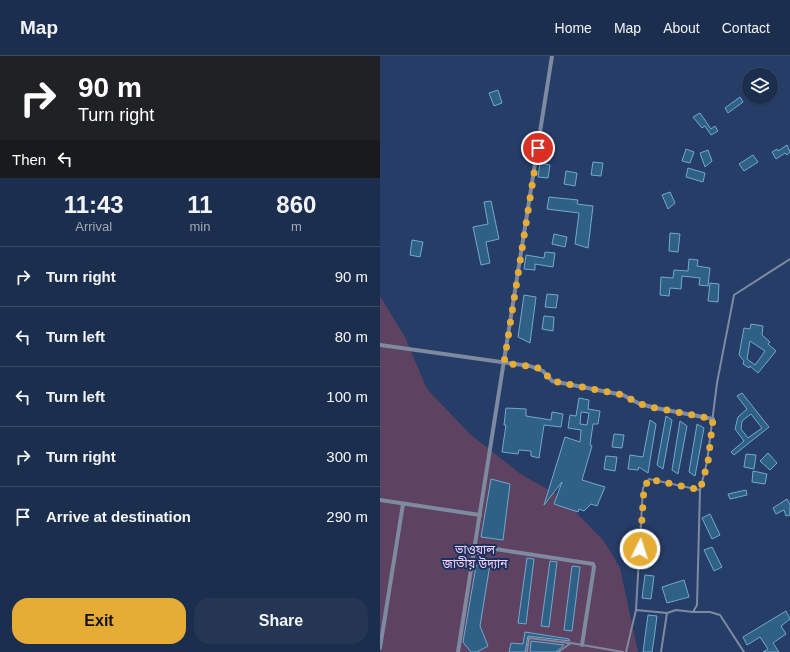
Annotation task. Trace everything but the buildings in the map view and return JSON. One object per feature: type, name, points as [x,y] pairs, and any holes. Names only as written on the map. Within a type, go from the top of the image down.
[{"type":"street","points":[[458,652],[476,546],[552,56]]},
{"type":"street","points":[[380,345],[536,367],[543,371],[552,381],[623,395],[640,404],[713,419]]},
{"type":"street","points":[[380,500],[480,516]]},
{"type":"street","points":[[380,648],[403,504]]},
{"type":"street","points":[[476,546],[593,564],[594,567],[582,645]]},
{"type":"lane","points":[[693,612],[697,605],[700,490],[708,462],[717,383],[734,295],[790,259]]},
{"type":"lane","points":[[527,652],[529,638],[624,652],[636,610],[644,488],[646,483],[649,479],[700,490]]},
{"type":"lane","points":[[636,610],[667,613],[676,610],[710,612],[720,615],[744,652]]},
{"type":"lane","points":[[661,652],[667,613]]},
{"type":"lane","points":[[558,652],[571,643]]},
{"type":"green space","name":"ভাওয়াল জাতীয় উদ্যান","points":[[380,296],[405,337],[427,389],[470,434],[522,475],[560,496],[604,541],[620,568],[638,652],[380,652]]},
{"type":"route","points":[[538,148],[504,363],[536,367],[543,371],[552,381],[623,395],[640,404],[713,419],[708,462],[700,490],[649,479],[646,483],[644,488],[640,549]]}]
